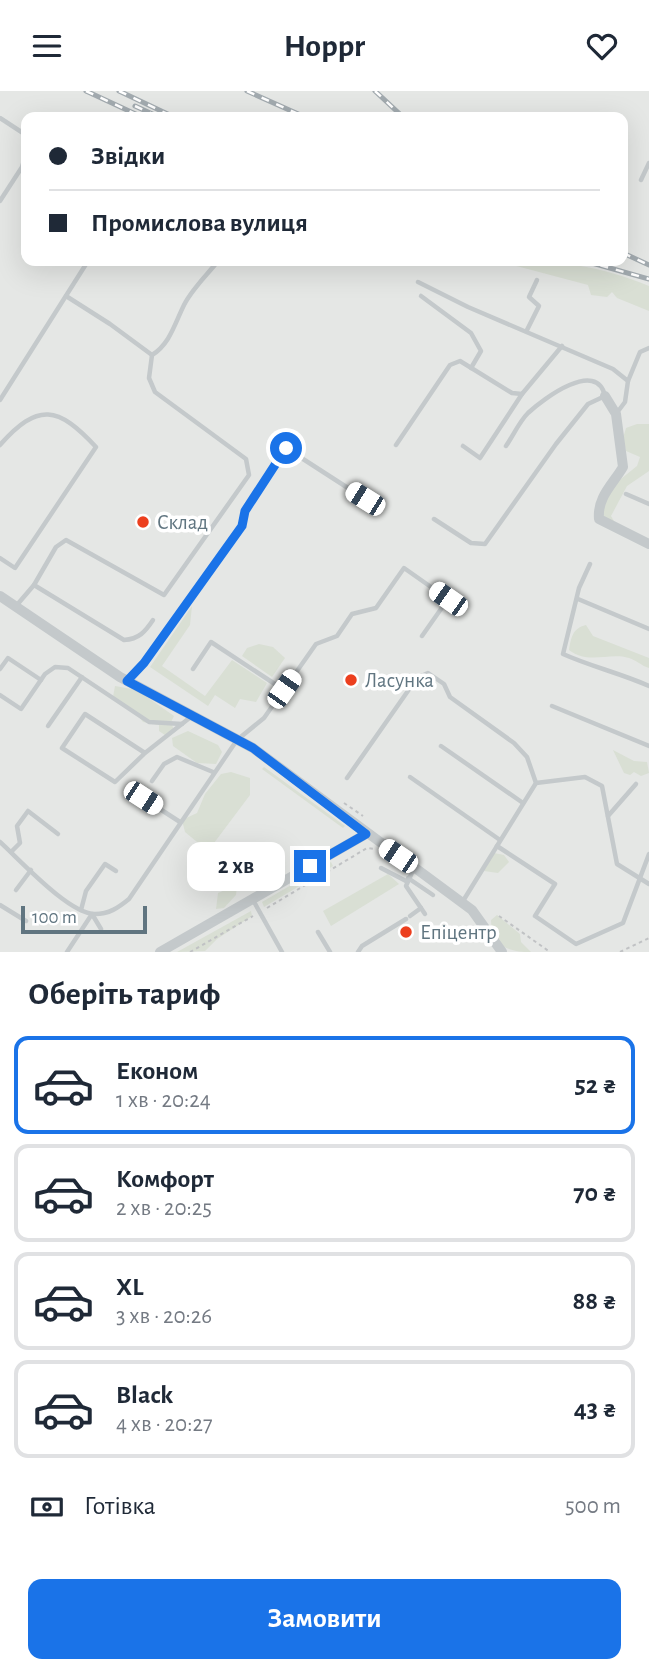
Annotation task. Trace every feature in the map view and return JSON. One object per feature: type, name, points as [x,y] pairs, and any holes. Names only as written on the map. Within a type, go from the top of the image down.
[{"type":"street","points":[[605,396],[616,414],[623,467],[606,491],[598,509],[599,519],[649,544]]},
{"type":"street","points":[[0,596],[127,681],[237,740],[463,902],[485,925],[502,952]]},
{"type":"street","points":[[160,952],[366,834]]},
{"type":"lane","points":[[0,118],[21,132]]},
{"type":"lane","points":[[641,180],[649,163]]},
{"type":"lane","points":[[0,201],[21,169]]},
{"type":"lane","points":[[0,400],[85,266]]},
{"type":"lane","points":[[152,355],[160,350],[181,317],[183,306],[214,266]]},
{"type":"lane","points":[[527,330],[539,306],[529,297],[537,280]]},
{"type":"lane","points":[[418,282],[468,307],[613,369],[628,381]]},
{"type":"lane","points":[[66,296],[152,355]]},
{"type":"lane","points":[[421,296],[471,333],[481,351],[471,368]]},
{"type":"lane","points":[[463,446],[480,458],[522,394],[562,346]]},
{"type":"lane","points":[[616,414],[625,402],[628,381],[640,352],[649,348]]},
{"type":"lane","points":[[16,607],[34,585],[57,547],[66,540],[164,595],[249,475],[246,459],[155,393],[149,378],[152,355]]},
{"type":"lane","points":[[396,445],[450,365],[460,361],[512,393],[522,394]]},
{"type":"lane","points":[[434,519],[471,543],[485,544],[588,404],[605,396],[603,388],[595,380],[582,379],[527,413],[506,446]]},
{"type":"lane","points":[[0,445],[27,418],[44,414],[62,417],[79,429],[96,447],[15,568],[0,558]]},
{"type":"lane","points":[[127,681],[144,663],[242,526],[245,511],[286,448],[365,499]]},
{"type":"lane","points":[[626,494],[649,504]]},
{"type":"lane","points":[[590,564],[579,588],[563,654],[595,668],[608,668],[649,686]]},
{"type":"lane","points":[[0,842],[73,907],[93,914],[115,911],[129,899],[237,740],[264,718],[316,644],[337,636],[352,614],[376,608],[404,568],[448,599],[422,636]]},
{"type":"lane","points":[[34,585],[124,640],[133,639],[144,632],[153,620]]},
{"type":"lane","points":[[578,599],[649,629]]},
{"type":"lane","points":[[194,669],[211,642],[284,689]]},
{"type":"lane","points":[[0,669],[8,658],[41,680]]},
{"type":"lane","points":[[0,695],[21,709],[41,680],[55,667],[68,668],[149,722],[183,724]]},
{"type":"lane","points":[[346,778],[417,678],[428,673],[444,684],[450,697],[514,743],[527,757],[536,783]]},
{"type":"lane","points":[[48,726],[82,677]]},
{"type":"lane","points":[[552,706],[649,746]]},
{"type":"lane","points":[[145,753],[85,714],[62,748],[115,782],[145,753],[192,716]]},
{"type":"lane","points":[[441,746],[523,803]]},
{"type":"lane","points":[[152,781],[164,764],[177,757],[213,772]]},
{"type":"lane","points":[[410,777],[555,884],[535,916],[576,944],[623,923],[649,853]]},
{"type":"lane","points":[[463,902],[536,783],[585,777],[602,786],[617,864],[649,884]]},
{"type":"lane","points":[[608,817],[636,784]]},
{"type":"lane","points":[[143,798],[180,822]]},
{"type":"lane","points":[[11,852],[20,843],[17,826],[27,811],[58,835]]},
{"type":"lane","points":[[81,910],[86,891],[105,864],[116,871]]},
{"type":"lane","points":[[407,880],[414,867]]},
{"type":"lane","points":[[381,868],[433,895]]},
{"type":"lane","points":[[16,890],[31,870]]},
{"type":"lane","points":[[407,880],[425,914]]},
{"type":"lane","points":[[253,899],[282,952]]},
{"type":"lane","points":[[0,905],[26,922]]},
{"type":"lane","points":[[358,952],[362,946],[421,908]]},
{"type":"lane","points":[[93,914],[101,929]]},
{"type":"lane","points":[[67,952],[93,914]]},
{"type":"lane","points":[[318,932],[330,952]]},
{"type":"path","points":[[190,952],[367,848]]},
{"type":"path","points":[[499,916],[550,952]]},
{"type":"path","points":[[620,952],[649,938]]},
{"type":"shaded area","points":[[0,91],[649,91],[649,952],[0,952]]},
{"type":"shaded area","points":[[517,266],[581,266],[630,279],[649,286],[649,311],[617,298],[612,292],[607,297],[591,295],[588,285]]},
{"type":"shaded area","points":[[649,424],[649,471],[627,486],[611,516],[615,523],[600,520],[611,487],[637,466],[640,457],[626,451],[623,438],[626,428]]},
{"type":"shaded area","points":[[192,606],[190,625],[162,666],[205,696],[232,660],[267,683],[256,702],[240,699],[235,708],[215,695],[208,706],[150,667]]},
{"type":"shaded area","points":[[586,625],[593,636],[649,658],[649,668],[629,658],[591,658],[569,650],[575,631]]},
{"type":"shaded area","points":[[259,644],[273,647],[285,658],[272,677],[242,656],[247,648]]},
{"type":"shaded area","points":[[115,686],[137,690],[174,716],[171,722],[174,730],[165,735],[159,731],[159,725],[143,722],[134,711],[113,697]]},
{"type":"shaded area","points":[[188,731],[218,745],[222,752],[216,764],[197,763],[173,746],[172,738]]},
{"type":"shaded area","points":[[613,750],[634,761],[647,762],[649,773],[641,776],[634,772],[630,775],[624,773]]},
{"type":"shaded area","points":[[264,767],[345,826],[343,828],[262,769]]},
{"type":"shaded area","points":[[231,772],[250,778],[250,795],[208,851],[185,832],[182,820],[197,813],[205,794],[221,774]]},
{"type":"shaded area","points":[[494,853],[504,855],[509,862],[498,873],[484,871]]},
{"type":"shaded area","points":[[331,862],[333,866],[264,907],[262,902]]},
{"type":"shaded area","points":[[388,874],[399,884],[331,926],[323,911]]},
{"type":"shaded area","points":[[237,885],[236,895],[224,908],[216,909],[218,893]]},
{"type":"shaded area","points":[[251,911],[252,916],[217,939],[205,951],[177,952]]},
{"type":"shaded area","points":[[497,915],[520,934],[521,942],[531,952],[509,949],[498,942],[491,920]]},
{"type":"railway","points":[[86,91],[131,112]]},
{"type":"railway","points":[[119,91],[163,112]]},
{"type":"railway","points":[[247,91],[294,112]]},
{"type":"railway","points":[[375,91],[398,112]]},
{"type":"railway","points":[[135,106],[148,112]]},
{"type":"railway","points":[[628,255],[649,265]]},
{"type":"railway","points":[[603,266],[649,279]]},
{"type":"place","name":"Склад","points":[[143,522]]},
{"type":"place","name":"Ласунка","points":[[351,680]]},
{"type":"place","name":"Епіцентр","points":[[406,932]]},
{"type":"route","points":[[286,448],[245,511],[242,526],[144,663],[127,681],[253,748],[366,834],[310,866]]}]
